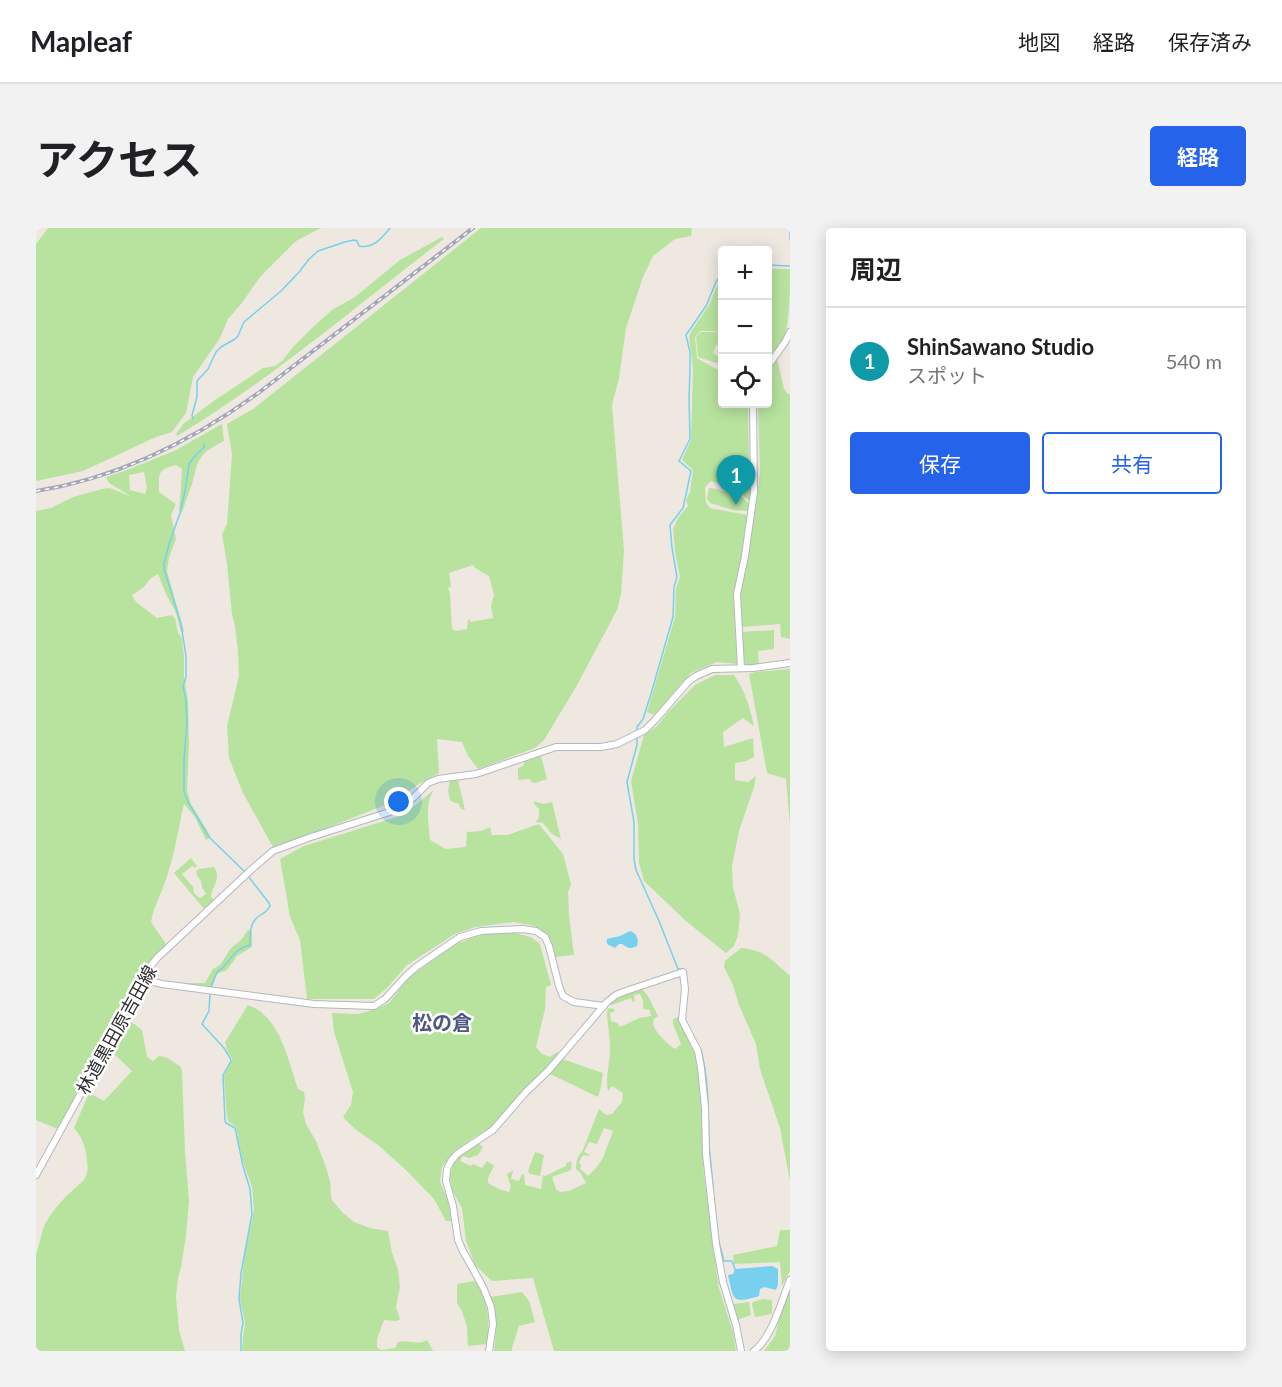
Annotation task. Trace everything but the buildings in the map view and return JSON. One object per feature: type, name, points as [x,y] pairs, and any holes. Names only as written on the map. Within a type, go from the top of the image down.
[{"type":"street","points":[[772,361],[786,342],[790,332]]},
{"type":"street","points":[[741,669],[737,594],[754,492],[753,408]]},
{"type":"street","name":"林道黒田原吉田線","points":[[36,1175],[85,1086],[119,1031],[141,979],[158,957],[273,851],[399,809],[433,780],[476,774],[556,747],[601,747],[617,744],[645,730],[680,690],[696,676],[712,669],[741,669],[790,663]]},
{"type":"street","points":[[141,979],[314,1004],[374,1006],[385,999],[416,967],[460,937],[481,931],[523,929],[540,933],[547,942],[562,996],[574,1002],[604,1006]]},
{"type":"street","points":[[489,1351],[493,1324],[491,1307],[458,1240],[446,1180],[447,1169],[457,1154],[493,1130],[525,1092],[548,1071],[616,995],[683,972],[685,989],[682,1020],[698,1051],[701,1068],[710,1202],[716,1244],[723,1282],[741,1351]]},
{"type":"street","points":[[754,1351],[761,1346],[769,1333],[790,1280]]},
{"type":"green space","points":[[48,228],[321,228],[296,241],[260,277],[228,319],[220,338],[193,377],[186,413],[172,432],[156,437],[83,471],[36,481],[36,244]]},
{"type":"green space","points":[[481,228],[692,228],[691,236],[675,239],[653,256],[643,277],[626,328],[619,378],[612,405],[624,551],[621,594],[617,610],[576,687],[544,740],[535,748],[478,769],[468,756],[462,742],[437,739],[439,773],[395,801],[274,849],[243,793],[229,758],[227,726],[239,676],[238,651],[222,534],[227,524],[232,454],[227,424],[253,409]],"holes":[[[473,565],[489,576],[494,595],[491,606],[493,618],[471,622],[470,619],[467,629],[456,631],[452,629],[448,588],[451,586],[449,573]]]},
{"type":"green space","points":[[442,237],[444,239],[280,366],[177,436],[183,424],[215,400],[263,368],[275,366],[283,360],[294,346],[332,310],[355,297],[400,260]]},
{"type":"green space","points":[[772,269],[790,269],[789,307],[783,341],[772,353]]},
{"type":"green space","points":[[718,284],[718,333],[701,331],[695,337],[697,358],[718,369],[718,408],[748,408],[749,469],[733,469],[726,486],[711,481],[705,487],[706,503],[710,508],[747,515],[734,592],[737,664],[717,662],[691,673],[654,715],[647,712],[675,617],[676,588],[680,577],[673,529],[678,518],[688,506],[686,500],[690,492],[693,470],[682,460],[691,440],[693,369],[689,337],[709,305]]},
{"type":"green space","points":[[701,332],[718,334],[718,346],[716,345],[713,353],[718,356],[718,364],[698,357],[696,337]]},
{"type":"green space","points":[[777,358],[784,389],[790,394],[790,639],[781,637],[780,624],[742,627],[740,593],[748,557],[760,474],[758,408],[772,408],[772,365]]},
{"type":"green space","points":[[222,424],[224,441],[205,453],[199,461],[182,513],[179,510],[182,469],[176,465],[162,471],[159,476],[159,492],[176,504],[171,515],[176,539],[169,557],[167,571],[184,631],[181,632],[176,613],[158,574],[132,595],[136,602],[157,618],[172,615],[182,638],[188,702],[187,790],[191,804],[211,837],[206,840],[195,817],[184,804],[171,863],[151,922],[166,944],[136,979],[124,1003],[118,1025],[104,1052],[79,1088],[58,1129],[36,1120],[36,511],[51,508],[73,497],[102,489],[110,488],[132,497],[109,483],[106,477],[174,451]],"holes":[[[144,472],[147,488],[145,494],[130,490],[129,475]]]},
{"type":"green space","points":[[742,472],[753,474],[750,501],[743,495],[740,488],[739,481]]},
{"type":"green space","points":[[709,488],[737,492],[750,505],[749,511],[733,510],[710,503],[707,499]]},
{"type":"green space","points":[[774,630],[774,649],[758,651],[759,665],[741,663],[740,632]]},
{"type":"green space","points":[[790,669],[790,825],[786,779],[767,773],[749,674]]},
{"type":"green space","points":[[715,675],[734,675],[747,699],[754,726],[743,718],[723,732],[724,747],[753,738],[754,757],[735,763],[735,780],[748,782],[756,776],[739,831],[732,866],[733,887],[740,914],[738,935],[734,946],[726,953],[687,922],[644,881],[639,863],[638,824],[631,781],[644,735],[657,726],[695,685]]},
{"type":"green space","points":[[541,756],[547,779],[535,783],[530,779],[518,780],[518,768],[523,766],[525,761]]},
{"type":"green space","points":[[458,780],[465,810],[461,809],[458,803],[450,800],[448,790],[450,781]]},
{"type":"green space","points":[[434,790],[428,807],[430,840],[446,849],[466,847],[467,832],[481,831],[490,827],[492,835],[507,835],[539,824],[563,854],[571,884],[568,892],[574,955],[553,957],[551,940],[535,926],[514,922],[475,927],[455,934],[407,965],[374,999],[307,999],[300,940],[290,917],[280,859],[304,846],[403,815]]},
{"type":"green space","points":[[534,801],[543,804],[552,802],[561,839],[552,834],[543,823],[535,822],[539,809]]},
{"type":"green space","points":[[191,858],[197,866],[195,868],[192,866],[182,874],[200,898],[206,894],[196,871],[214,867],[216,871],[217,878],[211,897],[214,900],[204,909],[174,873]]},
{"type":"green space","points":[[248,930],[252,931],[252,947],[237,956],[227,970],[217,974],[213,985],[209,988],[178,983],[205,983],[213,969],[220,965],[231,948]]},
{"type":"green space","points":[[515,933],[531,937],[540,944],[551,985],[546,987],[545,1009],[536,1047],[542,1054],[550,1057],[557,1052],[559,1056],[490,1129],[474,1137],[454,1152],[442,1167],[440,1182],[449,1203],[451,1221],[446,1221],[434,1199],[406,1170],[343,1117],[351,1105],[353,1092],[334,1032],[332,1013],[358,1014],[376,1009],[389,1003],[409,977],[456,944],[482,934]]},
{"type":"green space","points":[[741,948],[763,954],[790,976],[790,1181],[780,1128],[760,1069],[756,1044],[724,967],[725,961]]},
{"type":"green space","points":[[642,989],[658,1016],[653,1023],[660,1036],[675,1049],[681,1044],[673,1024],[673,1019],[680,1016],[695,1050],[701,1078],[703,1166],[713,1248],[719,1288],[733,1332],[736,1351],[554,1351],[533,1278],[492,1281],[475,1265],[466,1241],[462,1208],[452,1190],[450,1177],[453,1164],[467,1149],[479,1144],[483,1147],[478,1155],[469,1158],[463,1156],[460,1161],[482,1168],[487,1161],[494,1166],[488,1183],[509,1192],[511,1187],[507,1174],[512,1171],[511,1179],[519,1181],[522,1174],[525,1185],[541,1189],[543,1175],[566,1166],[566,1163],[572,1161],[571,1170],[552,1177],[556,1189],[560,1192],[569,1191],[586,1183],[576,1169],[577,1162],[599,1109],[606,1115],[612,1114],[622,1102],[623,1093],[612,1086],[608,1091],[610,1049],[607,1011],[609,1008],[614,1009],[615,1011],[610,1013],[611,1021],[620,1027],[639,1018],[651,1016],[650,1010],[643,1009],[640,994],[634,995],[635,1001],[633,1002],[631,998],[610,1004],[618,998]],"holes":[[[604,1128],[613,1131],[603,1158],[588,1176],[580,1169],[579,1162],[583,1155],[590,1155],[584,1152],[589,1142],[597,1144]]]},
{"type":"green space","points":[[248,1005],[268,1019],[275,1029],[298,1089],[304,1092],[303,1112],[306,1124],[316,1141],[326,1167],[332,1200],[354,1222],[388,1231],[398,1269],[400,1287],[396,1307],[400,1319],[397,1321],[384,1320],[377,1339],[377,1347],[381,1350],[395,1348],[398,1342],[427,1340],[433,1351],[242,1351],[245,1323],[240,1299],[244,1258],[254,1210],[252,1187],[242,1159],[236,1127],[227,1118],[224,1076],[232,1059],[225,1042]]},
{"type":"green space","points":[[130,1021],[142,1030],[147,1057],[153,1061],[159,1056],[168,1058],[181,1067],[182,1071],[189,1201],[176,1297],[179,1330],[185,1351],[36,1351],[36,1254],[46,1222],[66,1197],[82,1182],[87,1173],[84,1146],[74,1128],[89,1093],[104,1101],[132,1071],[113,1053]]},
{"type":"green space","points":[[562,1059],[603,1073],[598,1097],[550,1074]]},
{"type":"green space","points":[[535,1152],[544,1155],[540,1176],[530,1174],[528,1171]]},
{"type":"green space","points":[[780,1230],[790,1230],[790,1271],[782,1286],[780,1262],[734,1264],[733,1255],[777,1246]]},
{"type":"green space","points":[[475,1281],[480,1288],[487,1311],[488,1344],[468,1346],[467,1327],[457,1303],[457,1284]]},
{"type":"green space","points":[[790,1290],[790,1351],[764,1351],[775,1336],[783,1304]]},
{"type":"green space","points":[[522,1292],[529,1301],[535,1322],[519,1326],[512,1351],[494,1351],[496,1330],[493,1303],[490,1297]]},
{"type":"green space","points":[[763,1299],[772,1300],[772,1314],[755,1317],[752,1304]]},
{"type":"green space","points":[[749,1302],[751,1315],[737,1320],[734,1304]]},
{"type":"water","points":[[630,931],[637,937],[637,946],[630,948],[619,944],[615,948],[607,943],[607,939]]},
{"type":"water","points":[[772,1266],[778,1269],[776,1290],[764,1287],[760,1289],[759,1296],[744,1300],[739,1300],[733,1295],[728,1275],[733,1274],[735,1269]]},
{"type":"waterway","points":[[193,419],[197,381],[208,369],[216,352],[238,336],[244,322],[281,291],[318,251],[354,240],[359,246],[369,246],[380,239],[390,228]]},
{"type":"waterway","points":[[790,229],[790,240]]},
{"type":"waterway","points":[[772,265],[790,266]]},
{"type":"waterway","points":[[637,732],[651,694],[673,617],[674,587],[677,577],[670,525],[683,508],[691,471],[679,461],[690,439],[690,352],[686,335],[706,306],[718,279]]},
{"type":"waterway","points":[[204,444],[189,464],[180,513],[164,564],[181,624],[186,656],[186,677],[183,687],[187,724],[184,792],[209,837],[245,872]]},
{"type":"waterway","points":[[637,736],[637,745],[627,782],[634,822],[636,870],[678,969],[684,969]]},
{"type":"waterway","points":[[210,989],[217,972],[238,950],[250,945],[253,922],[270,906],[248,876]]},
{"type":"waterway","points":[[210,993],[209,1011],[202,1024],[224,1048],[231,1061],[223,1075],[225,1121],[235,1128],[250,1189],[252,1214],[241,1273],[239,1299],[243,1323],[241,1351]]},
{"type":"waterway","points":[[701,1050],[707,1084],[713,1194]]},
{"type":"waterway","points":[[718,1238],[724,1261],[732,1261],[735,1269]]},
{"type":"railway","points":[[36,491],[67,485],[126,467],[182,441],[236,409],[473,228]]},
{"type":"place","name":"ShinSawano Studio","points":[[736,505]]},
{"type":"district","name":"松の倉","points":[[442,1023]]}]
